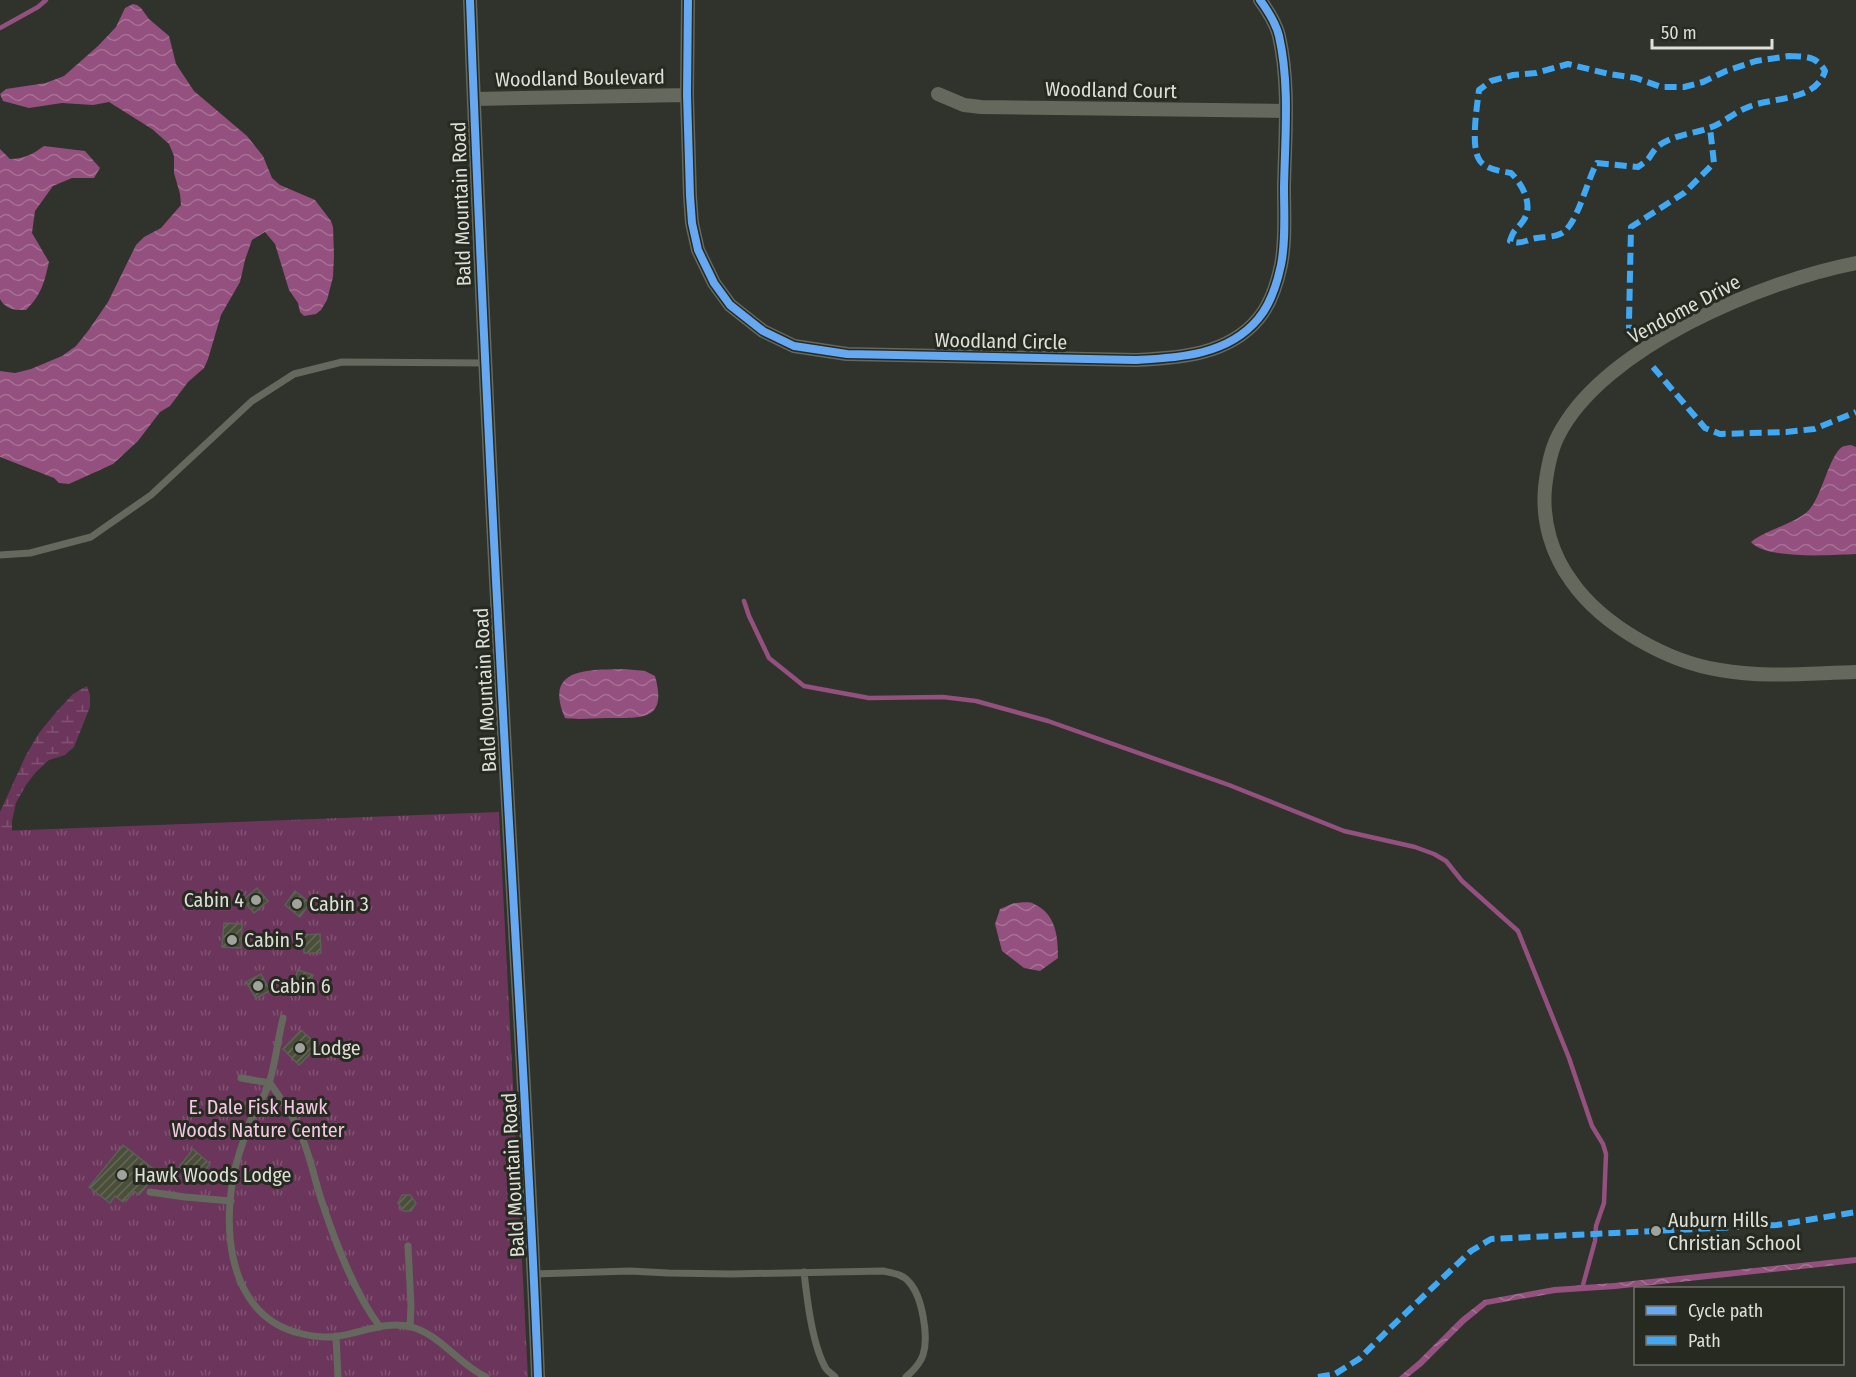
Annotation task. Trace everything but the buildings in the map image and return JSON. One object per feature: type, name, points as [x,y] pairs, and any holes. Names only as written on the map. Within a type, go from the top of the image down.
[{"type":"street","name":"Bald Mountain Road","points":[[470,0],[485,363],[538,1377]]},
{"type":"street","name":"Woodland Circle","points":[[688,0],[687,95],[692,223],[698,250],[714,283],[730,305],[763,331],[794,346],[847,354],[1136,360],[1178,358],[1210,350],[1239,337],[1259,318],[1274,291],[1281,263],[1286,111],[1285,72],[1279,34],[1270,13],[1260,0]]},
{"type":"street","name":"Woodland Court","points":[[938,94],[964,105],[981,107],[1286,111]]},
{"type":"street","name":"Woodland Boulevard","points":[[474,99],[687,95]]},
{"type":"street","name":"Vendome Drive","points":[[1856,263],[1801,276],[1731,302],[1666,336],[1602,381],[1585,399],[1558,436],[1550,457],[1544,498],[1552,546],[1564,571],[1578,591],[1598,610],[1645,643],[1697,665],[1721,671],[1771,674],[1856,672]]},
{"type":"lane","points":[[0,555],[30,553],[91,537],[151,495],[252,401],[294,374],[342,362],[485,363]]},
{"type":"lane","points":[[283,1018],[270,1083],[251,1120],[239,1154],[231,1201],[230,1242],[238,1274],[251,1300],[266,1318],[299,1334],[336,1336],[389,1325],[416,1328],[443,1344],[473,1374],[486,1377]]},
{"type":"lane","points":[[241,1078],[270,1083],[287,1106],[298,1128],[324,1208],[344,1258],[369,1312],[380,1327]]},
{"type":"lane","points":[[150,1192],[231,1201]]},
{"type":"lane","points":[[408,1246],[410,1327]]},
{"type":"lane","points":[[534,1274],[630,1271],[720,1274],[883,1271],[899,1275],[909,1282],[922,1308],[924,1335],[923,1355],[916,1368],[906,1377]]},
{"type":"lane","points":[[804,1272],[807,1304],[819,1348],[826,1369],[836,1377]]},
{"type":"lane","points":[[336,1336],[338,1377]]},
{"type":"green space","points":[[87,686],[90,707],[74,747],[65,755],[49,760],[26,785],[16,803],[12,821],[12,845],[0,865],[0,812],[26,755],[39,733],[57,711],[73,694]]},
{"type":"green space","name":"E. Dale Fisk Hawk Woods Nature Center","points":[[499,812],[528,1377],[0,1377],[0,831]]},
{"type":"water","points":[[133,4],[141,8],[149,19],[169,36],[176,64],[194,91],[247,136],[263,156],[272,178],[280,185],[315,200],[331,221],[333,277],[327,300],[321,310],[316,314],[304,316],[289,290],[275,244],[265,232],[252,240],[240,282],[221,315],[204,368],[188,382],[170,406],[160,412],[138,441],[113,464],[69,484],[59,483],[54,478],[0,457],[0,371],[15,373],[31,369],[62,356],[76,346],[108,302],[136,245],[144,237],[161,228],[181,205],[180,194],[174,173],[174,156],[169,144],[152,129],[109,102],[93,105],[62,103],[29,108],[3,101],[0,94],[6,89],[46,83],[64,76],[98,46],[116,27],[125,8]]},
{"type":"water","points":[[44,146],[85,151],[100,168],[94,178],[72,178],[53,186],[35,211],[32,233],[49,262],[44,282],[36,299],[26,310],[15,309],[5,305],[0,299],[0,149],[10,159],[15,159],[28,156]]},
{"type":"water","points":[[1851,445],[1856,447],[1856,554],[1785,554],[1770,552],[1751,542],[1809,510],[1818,496],[1837,452]]},
{"type":"water","points":[[624,669],[645,671],[655,676],[658,702],[654,710],[641,717],[631,718],[565,718],[560,701],[560,689],[565,680],[584,671]]},
{"type":"water","points":[[1014,903],[1030,903],[1041,908],[1054,926],[1058,958],[1040,971],[1024,968],[1002,951],[995,924],[1000,909]]},
{"type":"water","points":[[1856,1257],[1856,1263],[1615,1289],[1555,1293],[1487,1305],[1465,1323],[1422,1366],[1408,1377],[1399,1377],[1461,1318],[1484,1300],[1554,1287],[1614,1283]]},
{"type":"waterway","points":[[0,28],[38,7],[46,0]]},
{"type":"waterway","points":[[744,601],[769,658],[804,686],[869,698],[943,697],[976,701],[1048,721],[1229,785],[1344,831],[1415,847],[1446,861],[1462,881],[1518,931],[1569,1058],[1592,1126],[1603,1144],[1606,1154],[1604,1203],[1596,1226],[1595,1241],[1583,1285]]},
{"type":"marked path","points":[[1789,56],[1814,59],[1822,66],[1825,71],[1820,81],[1812,89],[1791,97],[1756,104],[1714,126],[1669,140],[1657,147],[1638,167],[1597,163],[1577,213],[1566,230],[1555,236],[1521,242],[1510,241],[1526,215],[1526,196],[1511,173],[1494,170],[1483,164],[1475,147],[1479,90],[1491,81],[1513,75],[1536,73],[1568,64],[1636,78],[1661,87],[1684,87],[1756,61],[1789,56]]},
{"type":"marked path","points":[[1632,336],[1629,330],[1631,227],[1684,193],[1714,163],[1710,128]]},
{"type":"marked path","points":[[1653,367],[1705,428],[1720,434],[1814,429],[1856,412]]},
{"type":"marked path","points":[[1318,1377],[1335,1374],[1359,1359],[1471,1251],[1491,1239],[1777,1225],[1856,1212]]},
{"type":"cycle path","points":[[470,0],[489,446],[538,1377]]},
{"type":"cycle path","points":[[688,0],[687,95],[692,223],[698,250],[714,283],[730,305],[763,331],[794,346],[847,354],[1136,360],[1186,356],[1218,347],[1232,340],[1258,319],[1267,307],[1275,286],[1283,255],[1286,92],[1279,36],[1274,22],[1260,0]]},
{"type":"place","name":"Cabin 4","points":[[256,900]]},
{"type":"place","name":"Cabin 3","points":[[297,904]]},
{"type":"place","name":"Cabin 5","points":[[232,940]]},
{"type":"place","name":"Cabin 6","points":[[258,986]]},
{"type":"place","name":"Lodge","points":[[300,1048]]},
{"type":"place","name":"Hawk Woods Lodge","points":[[122,1175]]},
{"type":"place","name":"Auburn Hills Christian School","points":[[1656,1231]]}]
